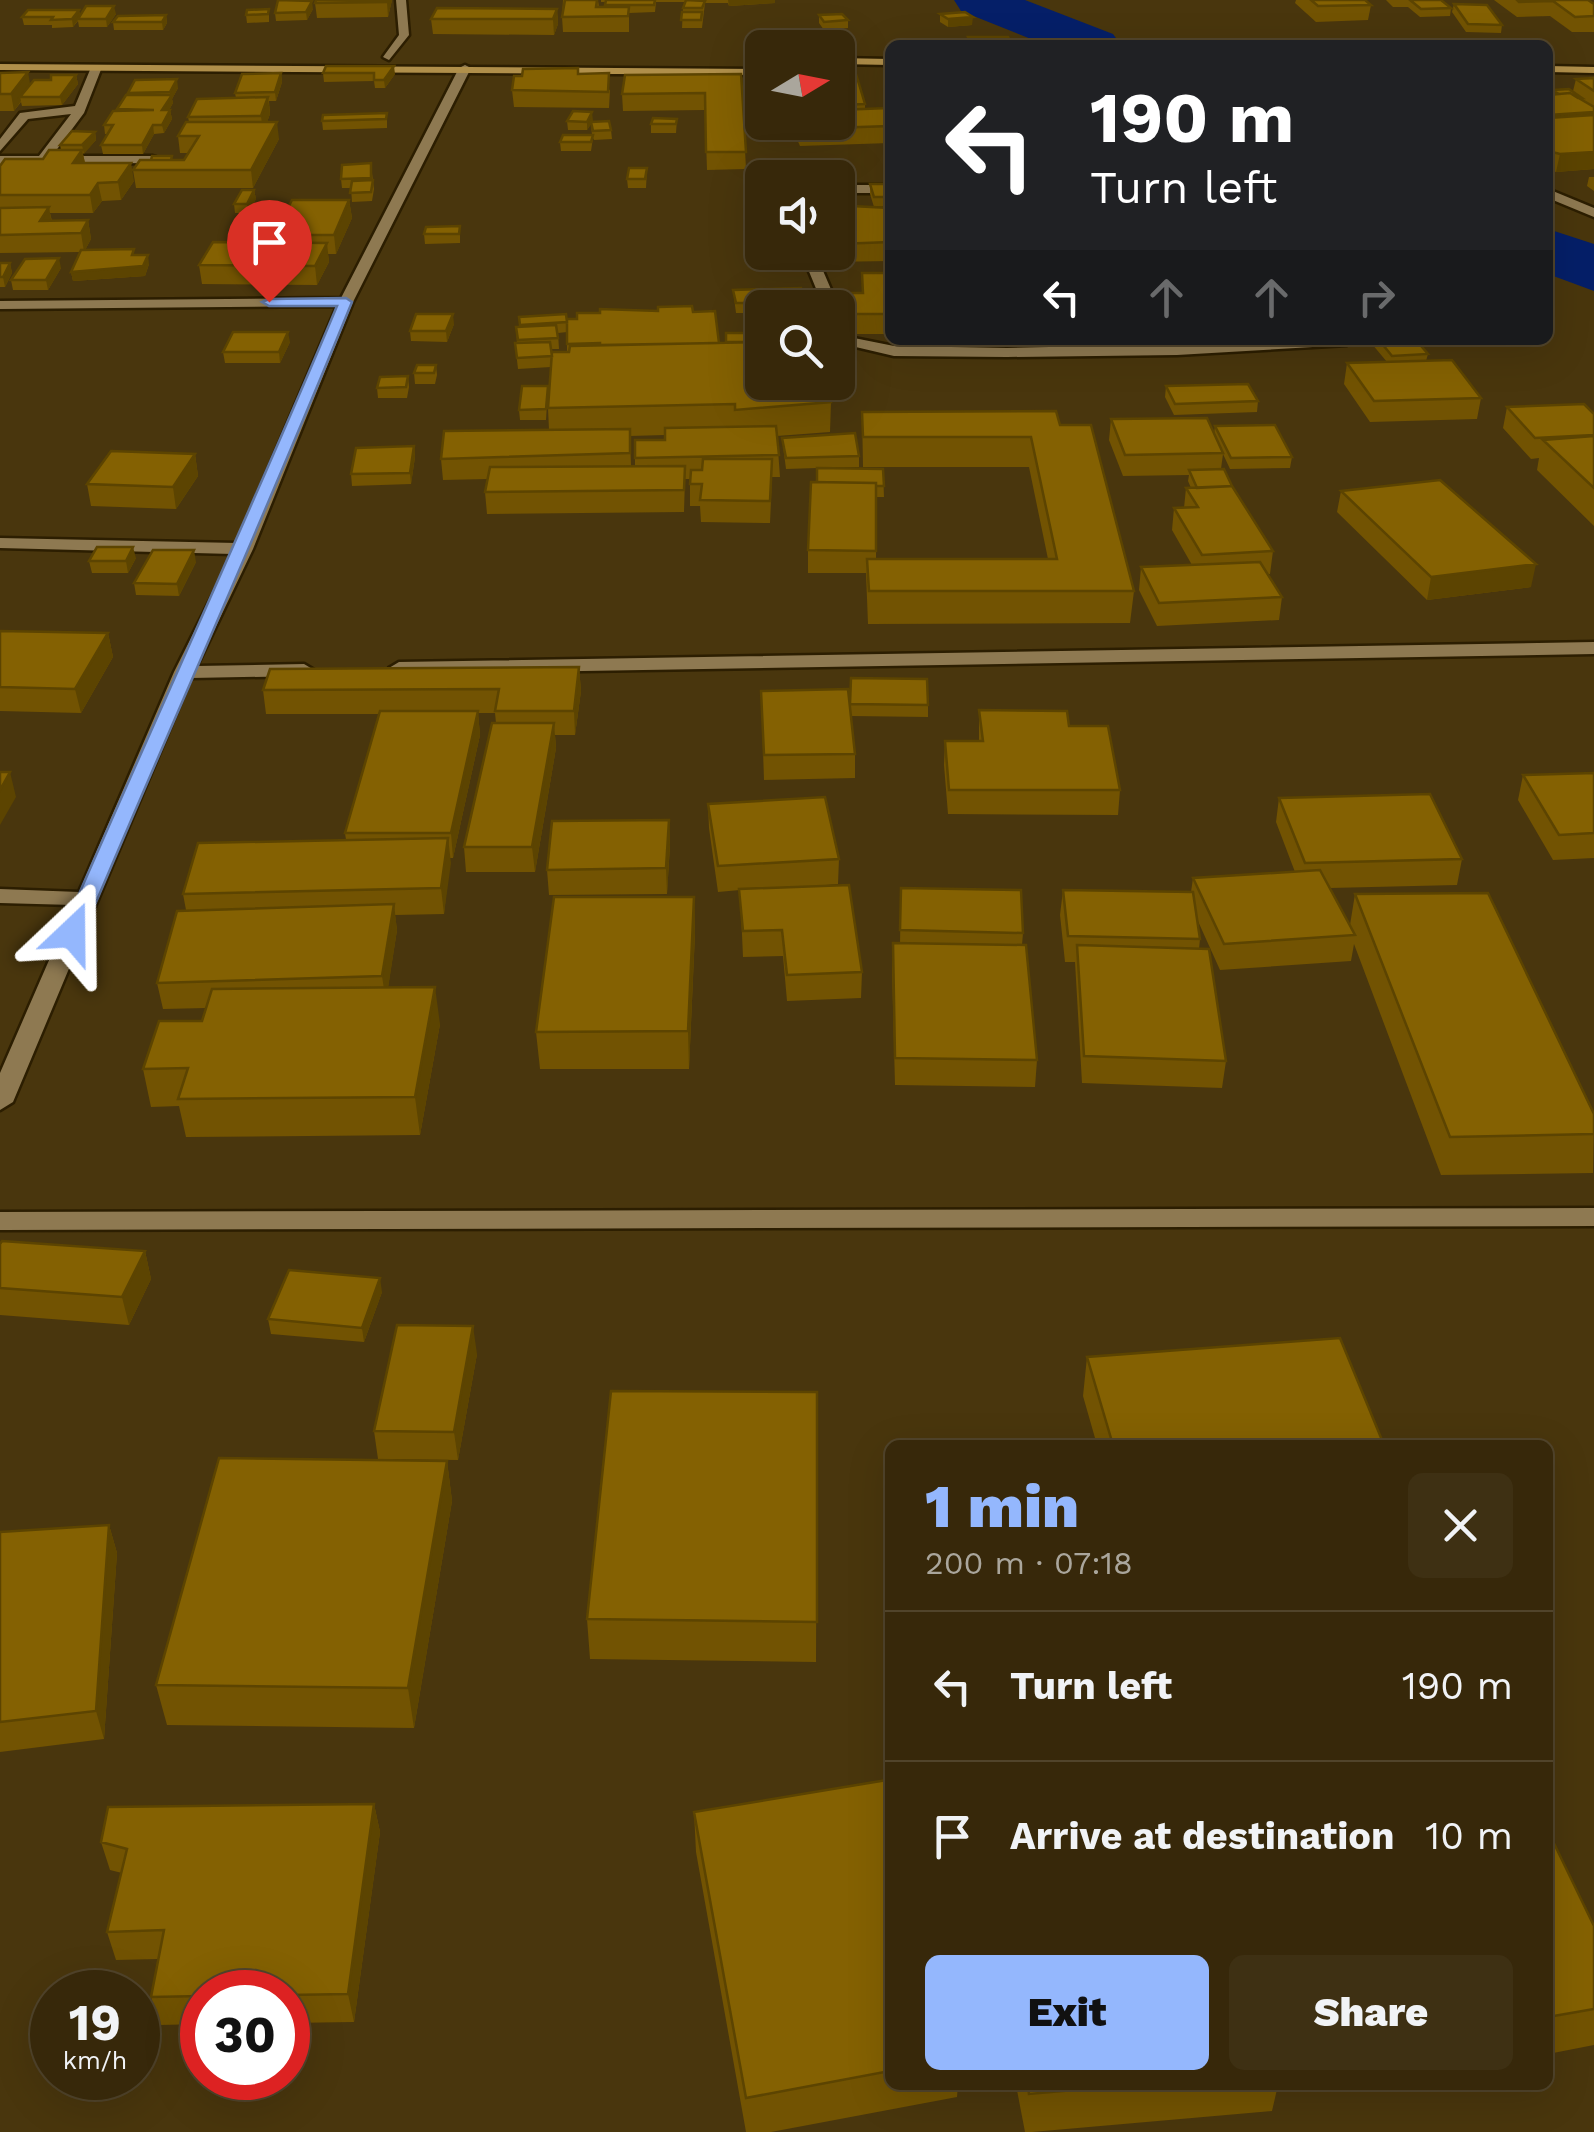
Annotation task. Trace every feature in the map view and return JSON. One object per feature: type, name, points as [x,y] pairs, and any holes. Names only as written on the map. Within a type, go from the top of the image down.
[{"type":"main road","points":[[0,57],[745,60]]},
{"type":"main road","points":[[855,62],[885,62]]},
{"type":"main road","points":[[0,67],[745,72]]},
{"type":"main road","points":[[1553,70],[1594,70]]},
{"type":"main road","points":[[855,72],[885,73]]},
{"type":"main road","points":[[1553,79],[1594,79]]},
{"type":"street","points":[[389,57],[404,35],[401,0]]},
{"type":"street","points":[[42,161],[79,109],[96,67]]},
{"type":"street","points":[[0,1102],[184,672],[244,548],[346,302],[465,68]]},
{"type":"street","points":[[0,117],[79,109]]},
{"type":"street","points":[[0,147],[24,116]]},
{"type":"street","points":[[0,160],[152,160]]},
{"type":"street","points":[[855,189],[885,189]]},
{"type":"street","points":[[1553,195],[1594,214]]},
{"type":"street","points":[[0,305],[346,302]]},
{"type":"street","points":[[855,344],[894,351],[1083,352],[1291,345]]},
{"type":"street","points":[[0,543],[244,548]]},
{"type":"street","points":[[383,668],[1594,648]]},
{"type":"street","points":[[184,672],[323,670]]},
{"type":"street","points":[[0,896],[87,899]]},
{"type":"street","points":[[0,1221],[1594,1217]]},
{"type":"building","points":[[278,0],[312,1],[306,12],[275,13]]},
{"type":"building","points":[[387,0],[387,2],[315,3]]},
{"type":"building","points":[[565,0],[597,0],[596,7],[629,7],[628,16],[562,17]]},
{"type":"building","points":[[606,0],[655,0],[654,5],[605,5]]},
{"type":"building","points":[[686,0],[705,1],[702,8],[683,8]]},
{"type":"building","points":[[1311,0],[1365,0],[1371,5],[1318,6]]},
{"type":"building","points":[[1410,0],[1441,0],[1451,8],[1421,9]]},
{"type":"building","points":[[1517,0],[1588,0],[1594,4],[1594,16],[1575,17],[1553,1]]},
{"type":"building","points":[[1454,4],[1487,5],[1502,25],[1468,24]]},
{"type":"building","points":[[86,6],[114,6],[106,19],[78,19]]},
{"type":"building","points":[[437,8],[557,9],[553,19],[431,19]]},
{"type":"building","points":[[269,9],[268,14],[246,15],[247,10]]},
{"type":"building","points":[[28,10],[79,10],[72,19],[51,20],[53,17],[22,17]]},
{"type":"building","points":[[682,12],[702,12],[701,20],[681,20]]},
{"type":"building","points":[[965,12],[973,17],[948,19],[940,14]]},
{"type":"building","points":[[842,14],[848,20],[824,22],[819,15]]},
{"type":"building","points":[[166,15],[162,22],[113,22],[118,16]]},
{"type":"building","points":[[968,37],[1010,40],[970,40]]},
{"type":"building","points":[[326,66],[394,66],[384,80],[374,80],[374,73],[323,73]]},
{"type":"building","points":[[578,68],[578,74],[609,73],[608,92],[512,90],[514,76],[522,76],[523,69]]},
{"type":"building","points":[[28,72],[11,94],[0,94],[0,73]]},
{"type":"building","points":[[281,73],[275,92],[235,93],[242,74]]},
{"type":"building","points":[[741,74],[746,152],[706,152],[705,93],[622,94],[625,75]]},
{"type":"building","points":[[855,74],[856,74],[865,104],[855,104]]},
{"type":"building","points":[[51,75],[76,75],[60,97],[20,97],[34,80],[51,80]]},
{"type":"building","points":[[1594,78],[1594,91],[1576,79]]},
{"type":"building","points":[[177,79],[170,92],[128,93],[135,80]]},
{"type":"building","points":[[1569,89],[1582,98],[1559,94],[1553,90]]},
{"type":"building","points":[[1570,93],[1594,107],[1594,112],[1553,115],[1553,95]]},
{"type":"building","points":[[126,95],[172,95],[162,110],[170,110],[162,125],[153,125],[142,145],[101,145],[113,125],[104,125],[113,111],[154,110],[117,109]]},
{"type":"building","points":[[268,97],[261,116],[188,117],[197,99]]},
{"type":"building","points":[[885,108],[885,126],[855,127],[855,109]]},
{"type":"building","points":[[573,111],[592,112],[587,122],[567,121]]},
{"type":"building","points":[[387,113],[386,119],[322,121],[323,115]]},
{"type":"building","points":[[1594,115],[1594,152],[1553,152],[1553,118]]},
{"type":"building","points":[[653,118],[677,119],[676,124],[651,124]]},
{"type":"building","points":[[609,121],[611,130],[593,131],[591,122]]},
{"type":"building","points":[[186,122],[277,122],[251,170],[133,170],[140,160],[184,160],[199,136],[178,136]]},
{"type":"building","points":[[72,131],[95,132],[82,145],[60,145]]},
{"type":"building","points":[[563,135],[593,135],[591,142],[560,142]]},
{"type":"building","points":[[49,150],[82,150],[73,163],[131,163],[118,182],[98,183],[90,195],[0,195],[0,166],[5,159],[43,159]]},
{"type":"building","points":[[152,156],[172,156],[171,160],[151,160]]},
{"type":"building","points":[[371,163],[371,178],[341,179],[342,165]]},
{"type":"building","points":[[629,168],[647,168],[645,179],[627,179]]},
{"type":"building","points":[[373,180],[371,192],[350,193],[352,181]]},
{"type":"building","points":[[870,184],[885,184],[885,197],[874,197]]},
{"type":"building","points":[[242,190],[254,190],[247,204],[234,204]]},
{"type":"building","points":[[292,200],[349,200],[334,235],[274,235]]},
{"type":"building","points":[[855,206],[885,208],[885,242],[855,243]]},
{"type":"building","points":[[49,207],[40,221],[88,220],[81,233],[0,235],[0,208]]},
{"type":"building","points":[[460,226],[459,234],[424,234],[426,227]]},
{"type":"building","points":[[213,242],[327,243],[315,266],[199,265]]},
{"type":"building","points":[[134,249],[132,255],[148,255],[143,266],[71,272],[81,250]]},
{"type":"building","points":[[59,258],[46,280],[11,280],[25,259]]},
{"type":"building","points":[[0,263],[10,263],[3,277],[0,277]]},
{"type":"building","points":[[862,273],[885,273],[885,314],[855,314],[855,293],[863,293]]},
{"type":"building","points":[[801,288],[801,290],[745,290],[745,303],[736,303],[733,290]]},
{"type":"building","points":[[692,306],[693,312],[715,311],[719,343],[567,344],[567,319],[577,319],[577,313]]},
{"type":"building","points":[[416,314],[453,314],[446,331],[410,331]]},
{"type":"building","points":[[566,314],[567,322],[520,325],[519,317]]},
{"type":"building","points":[[556,325],[558,338],[518,340],[516,327]]},
{"type":"building","points":[[233,332],[288,332],[279,352],[223,352]]},
{"type":"building","points":[[726,333],[745,333],[745,342],[726,342]]},
{"type":"building","points":[[550,342],[552,356],[517,358],[515,343]]},
{"type":"building","points":[[745,342],[745,400],[831,402],[735,410],[735,404],[548,408],[552,352],[569,352],[570,346]]},
{"type":"building","points":[[1383,345],[1420,345],[1428,354],[1392,356]]},
{"type":"building","points":[[1452,360],[1481,398],[1374,401],[1347,363]]},
{"type":"building","points":[[417,365],[436,365],[434,373],[414,373]]},
{"type":"building","points":[[408,376],[406,387],[377,388],[380,377]]},
{"type":"building","points":[[1248,384],[1258,401],[1175,404],[1166,386]]},
{"type":"building","points":[[522,386],[548,386],[546,409],[519,410]]},
{"type":"building","points":[[1584,404],[1594,414],[1594,435],[1535,438],[1507,407]]},
{"type":"building","points":[[1056,411],[1060,425],[1091,425],[1134,591],[869,591],[867,559],[1057,559],[1031,437],[863,437],[862,412]]},
{"type":"building","points":[[1207,418],[1223,453],[1125,455],[1111,419]]},
{"type":"building","points":[[1275,425],[1292,457],[1231,458],[1215,426]]},
{"type":"building","points":[[776,426],[779,455],[635,458],[635,440],[665,440],[665,428]]},
{"type":"building","points":[[630,429],[630,453],[441,459],[444,431]]},
{"type":"building","points":[[855,433],[859,456],[786,458],[782,438]]},
{"type":"building","points":[[1594,436],[1594,488],[1543,440]]},
{"type":"building","points":[[414,446],[410,473],[351,474],[356,448]]},
{"type":"building","points":[[111,451],[195,454],[173,487],[87,484]]},
{"type":"building","points":[[703,459],[772,459],[770,501],[700,500],[702,484],[690,484],[691,470],[702,470]]},
{"type":"building","points":[[685,466],[684,490],[485,492],[490,467]]},
{"type":"building","points":[[817,468],[883,469],[884,486],[817,482]]},
{"type":"building","points":[[1224,469],[1232,486],[1197,488],[1189,470]]},
{"type":"building","points":[[1440,480],[1536,564],[1431,577],[1341,491]]},
{"type":"building","points":[[811,482],[876,483],[876,551],[808,550]]},
{"type":"building","points":[[1232,486],[1273,551],[1202,555],[1174,508],[1198,507],[1186,488]]},
{"type":"building","points":[[97,547],[133,547],[126,561],[89,561]]},
{"type":"building","points":[[153,550],[194,550],[177,584],[134,583]]},
{"type":"building","points":[[1260,562],[1282,597],[1159,603],[1141,567]]},
{"type":"building","points":[[0,631],[108,633],[75,689],[0,687]]},
{"type":"building","points":[[579,667],[574,711],[495,711],[499,689],[263,690],[270,669]]},
{"type":"building","points":[[851,678],[927,679],[928,705],[850,704]]},
{"type":"building","points":[[848,689],[855,754],[764,755],[761,691]]},
{"type":"building","points":[[979,710],[1067,711],[1069,726],[1108,726],[1120,790],[949,790],[945,741],[983,741]]},
{"type":"building","points":[[380,711],[478,711],[451,833],[345,833]]},
{"type":"building","points":[[492,723],[554,723],[532,847],[464,847]]},
{"type":"building","points":[[0,772],[10,772],[0,790]]},
{"type":"building","points":[[1594,773],[1594,833],[1559,835],[1523,775]]},
{"type":"building","points":[[1430,794],[1462,859],[1305,863],[1279,798]]},
{"type":"building","points":[[825,797],[839,859],[718,866],[708,804]]},
{"type":"building","points":[[669,820],[666,868],[547,870],[552,821]]},
{"type":"building","points":[[448,838],[441,888],[183,894],[198,843]]},
{"type":"building","points":[[1320,870],[1355,935],[1224,944],[1193,878]]},
{"type":"building","points":[[849,885],[862,972],[787,975],[782,930],[743,931],[739,889]]},
{"type":"building","points":[[901,888],[1021,890],[1023,933],[900,930]]},
{"type":"building","points":[[1063,890],[1193,892],[1200,939],[1068,936]]},
{"type":"building","points":[[1488,893],[1594,1114],[1594,1134],[1450,1137],[1355,894]]},
{"type":"building","points":[[554,897],[694,897],[688,1031],[536,1032]]},
{"type":"building","points":[[394,904],[382,976],[157,983],[177,911]]},
{"type":"building","points":[[893,943],[1026,945],[1037,1060],[895,1058]]},
{"type":"building","points":[[1077,945],[1209,949],[1226,1061],[1084,1056]]},
{"type":"building","points":[[435,987],[415,1097],[178,1099],[188,1068],[143,1069],[159,1021],[202,1021],[212,989]]},
{"type":"building","points":[[2,1241],[145,1251],[122,1297],[0,1288]]},
{"type":"building","points":[[289,1270],[380,1278],[362,1328],[268,1319]]},
{"type":"building","points":[[397,1325],[473,1326],[454,1432],[374,1431]]},
{"type":"building","points":[[1340,1338],[1382,1440],[1112,1440],[1087,1357]]},
{"type":"building","points":[[611,1391],[817,1392],[817,1622],[587,1619]]},
{"type":"building","points":[[219,1458],[447,1461],[408,1688],[156,1685]]},
{"type":"building","points":[[109,1525],[96,1711],[0,1722],[0,1532]]},
{"type":"building","points":[[885,1780],[885,2072],[746,2098],[694,1812]]},
{"type":"building","points":[[374,1804],[348,1994],[310,1995],[310,1970],[180,1970],[180,1996],[160,1997],[160,1970],[156,1970],[164,1930],[107,1932],[127,1849],[101,1842],[108,1807]]},
{"type":"building","points":[[1553,1841],[1594,1926],[1594,2009],[1553,2016]]},
{"type":"building","points":[[1029,2090],[1075,2090],[1029,2094]]},
{"type":"waterway","points":[[979,0],[1081,40]]},
{"type":"waterway","points":[[1553,251],[1594,270]]},
{"type":"route","points":[[72,933],[184,672],[244,548],[346,302],[269,302]]}]
